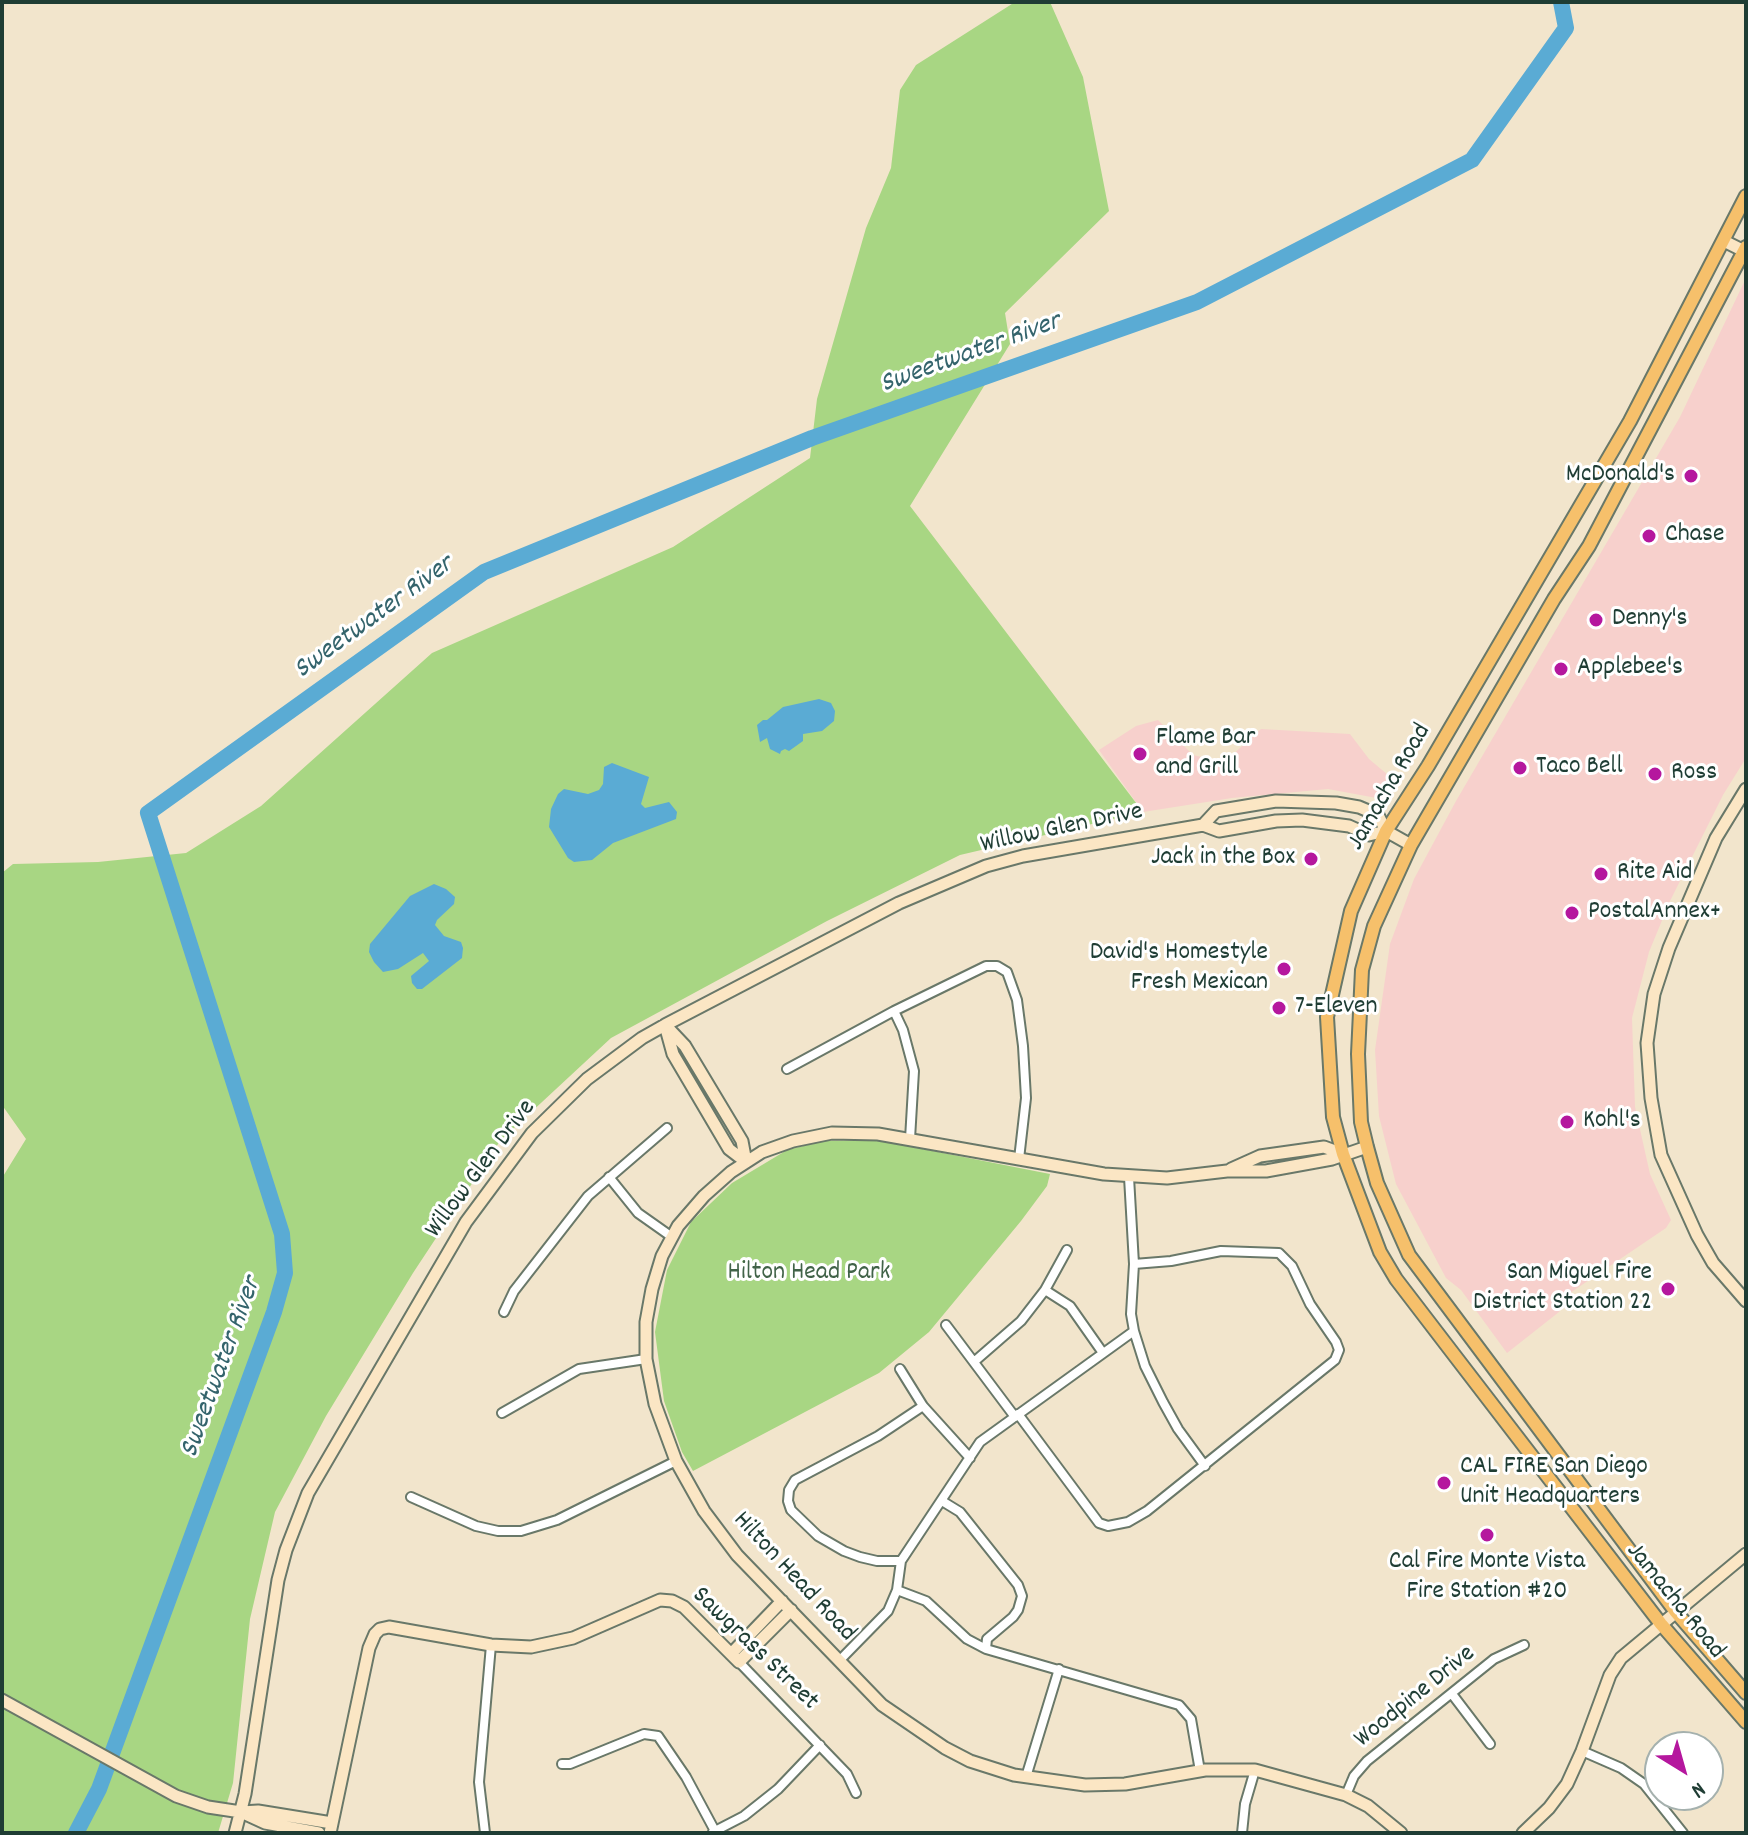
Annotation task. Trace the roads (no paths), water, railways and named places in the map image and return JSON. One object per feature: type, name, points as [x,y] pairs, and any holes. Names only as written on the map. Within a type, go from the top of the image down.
[{"type":"main road","name":"Jamacha Road","points":[[1746,196],[1630,421],[1449,731],[1386,831],[1351,911],[1327,1017],[1333,1117],[1343,1154],[1380,1252],[1396,1279],[1661,1624],[1746,1722]]},
{"type":"main road","name":"Jamacha Road","points":[[1745,251],[1589,546],[1554,599],[1411,845],[1374,926],[1362,970],[1358,1054],[1361,1122],[1367,1147],[1377,1183],[1409,1255],[1675,1611],[1746,1693]]},
{"type":"street","points":[[1724,241],[1745,251]]},
{"type":"street","points":[[1746,789],[1716,838],[1669,948],[1654,994],[1647,1043],[1651,1098],[1661,1155],[1713,1263],[1746,1301]]},
{"type":"street","name":"Willow Glen Drive","points":[[1203,825],[1216,811],[1302,800],[1359,807],[1380,817],[1386,831],[1411,845]]},
{"type":"street","name":"Willow Glen Drive","points":[[235,1833],[278,1580],[296,1521],[322,1465],[460,1232],[508,1164],[547,1116],[576,1089],[617,1056],[665,1025],[899,903],[963,874],[1023,856],[1203,825],[1219,831],[1302,820],[1349,826],[1369,835],[1386,831]]},
{"type":"street","points":[[787,1069],[894,1011],[986,966],[997,966],[1007,972],[1017,1000],[1025,1085],[1019,1159]]},
{"type":"street","points":[[894,1011],[903,1030],[914,1071],[910,1139]]},
{"type":"street","points":[[665,1025],[673,1054],[729,1149],[746,1162]]},
{"type":"street","points":[[504,1312],[514,1291],[584,1200],[667,1128]]},
{"type":"street","name":"Hilton Head Road","points":[[1367,1147],[1332,1159],[1266,1171],[1227,1171],[1167,1178],[1129,1177],[860,1132],[823,1134],[784,1143],[746,1162],[704,1196],[672,1237],[658,1266],[649,1301],[646,1359],[655,1404],[676,1461],[704,1511],[729,1544],[882,1705],[945,1748],[970,1761],[1026,1777],[1085,1785],[1125,1784],[1200,1771],[1255,1770],[1346,1795],[1368,1806],[1401,1833]]},
{"type":"street","points":[[609,1177],[638,1213],[672,1237]]},
{"type":"street","points":[[1129,1177],[1134,1264],[1131,1314],[1134,1331],[1145,1366],[1178,1429],[1205,1466]]},
{"type":"street","points":[[975,1361],[1021,1321],[1045,1290],[1067,1250]]},
{"type":"street","points":[[946,1325],[1099,1523],[1108,1526],[1128,1522],[1205,1466],[1329,1366],[1339,1350],[1310,1304],[1292,1266],[1279,1253],[1221,1251],[1171,1261],[1134,1264]]},
{"type":"street","points":[[1045,1290],[1070,1306],[1103,1353]]},
{"type":"street","points":[[840,1660],[888,1611],[897,1590],[901,1561],[980,1442],[1134,1331]]},
{"type":"street","points":[[502,1413],[584,1367],[646,1359]]},
{"type":"street","points":[[900,1369],[923,1406],[970,1458]]},
{"type":"street","points":[[901,1561],[860,1557],[818,1536],[791,1510],[789,1490],[795,1480],[878,1436],[923,1406]]},
{"type":"street","points":[[411,1497],[476,1526],[498,1531],[521,1531],[549,1524],[676,1461]]},
{"type":"street","points":[[942,1501],[960,1512],[1018,1585],[1022,1596],[1018,1610],[990,1635],[986,1649]]},
{"type":"street","points":[[1523,1833],[1559,1795],[1582,1751],[1610,1675],[1621,1658],[1746,1554]]},
{"type":"street","points":[[897,1590],[926,1601],[967,1639],[986,1649],[1179,1705],[1191,1719],[1200,1771]]},
{"type":"street","name":"Sawgrass Street","points":[[331,1828],[369,1648],[375,1634],[389,1627],[491,1645],[531,1647],[585,1634],[660,1600],[684,1607],[847,1774],[856,1793]]},
{"type":"street","points":[[735,1658],[787,1605]]},
{"type":"street","points":[[485,1833],[479,1782],[491,1645]]},
{"type":"street","name":"Woodpine Drive","points":[[1346,1795],[1354,1776],[1367,1761],[1494,1659],[1524,1645]]},
{"type":"street","points":[[1026,1777],[1059,1669]]},
{"type":"street","points":[[1452,1694],[1490,1744]]},
{"type":"street","points":[[2,1700],[176,1796],[208,1807],[258,1811],[331,1828]]},
{"type":"street","points":[[562,1764],[570,1764],[644,1734],[658,1736],[686,1777],[713,1832],[744,1816],[778,1789],[820,1745]]},
{"type":"street","points":[[1582,1751],[1621,1768],[1644,1784],[1683,1833]]},
{"type":"street","points":[[1242,1833],[1245,1804],[1255,1770]]},
{"type":"street","points":[[241,1812],[265,1823],[319,1833]]},
{"type":"water","points":[[819,699],[831,703],[835,711],[834,721],[822,731],[803,734],[803,741],[780,754],[770,749],[767,738],[760,742],[757,725],[763,720],[783,707]]},
{"type":"water","points":[[612,763],[649,777],[641,804],[645,808],[669,802],[677,812],[676,819],[613,843],[592,860],[574,862],[568,858],[549,827],[551,809],[564,789],[588,794],[599,790],[603,784],[604,767]]},
{"type":"water","points":[[434,884],[455,897],[454,904],[435,925],[444,936],[461,942],[462,958],[422,989],[417,989],[411,976],[429,961],[423,953],[398,969],[383,972],[369,952],[370,944],[410,896]]},
{"type":"waterway","name":"Sweetwater River","points":[[76,1833],[99,1789],[274,1312],[285,1273],[282,1234],[148,813],[484,572],[812,438],[1197,302],[1472,160],[1566,28],[1561,2]]},
{"type":"place","name":"McDonald's","points":[[1691,476]]},
{"type":"place","name":"Chase","points":[[1649,536]]},
{"type":"place","name":"Denny's","points":[[1596,620]]},
{"type":"place","name":"Applebee's","points":[[1561,669]]},
{"type":"place","name":"Flame Bar and Grill","points":[[1140,754]]},
{"type":"place","name":"Taco Bell","points":[[1520,768]]},
{"type":"place","name":"Ross","points":[[1655,774]]},
{"type":"place","name":"Jack in the Box","points":[[1311,859]]},
{"type":"place","name":"Rite Aid","points":[[1601,874]]},
{"type":"place","name":"PostalAnnex+","points":[[1572,913]]},
{"type":"place","name":"David's Homestyle Fresh Mexican","points":[[1284,969]]},
{"type":"place","name":"7-Eleven","points":[[1279,1008]]},
{"type":"place","name":"Kohl's","points":[[1567,1122]]},
{"type":"place","name":"San Miguel Fire District Station 22","points":[[1668,1289]]},
{"type":"place","name":"CAL FIRE San Diego Unit Headquarters","points":[[1444,1483]]},
{"type":"place","name":"Cal Fire Monte Vista Fire Station #20","points":[[1487,1535]]},
{"type":"park label","name":"Hilton Head Park","points":[[809,1274]]}]
